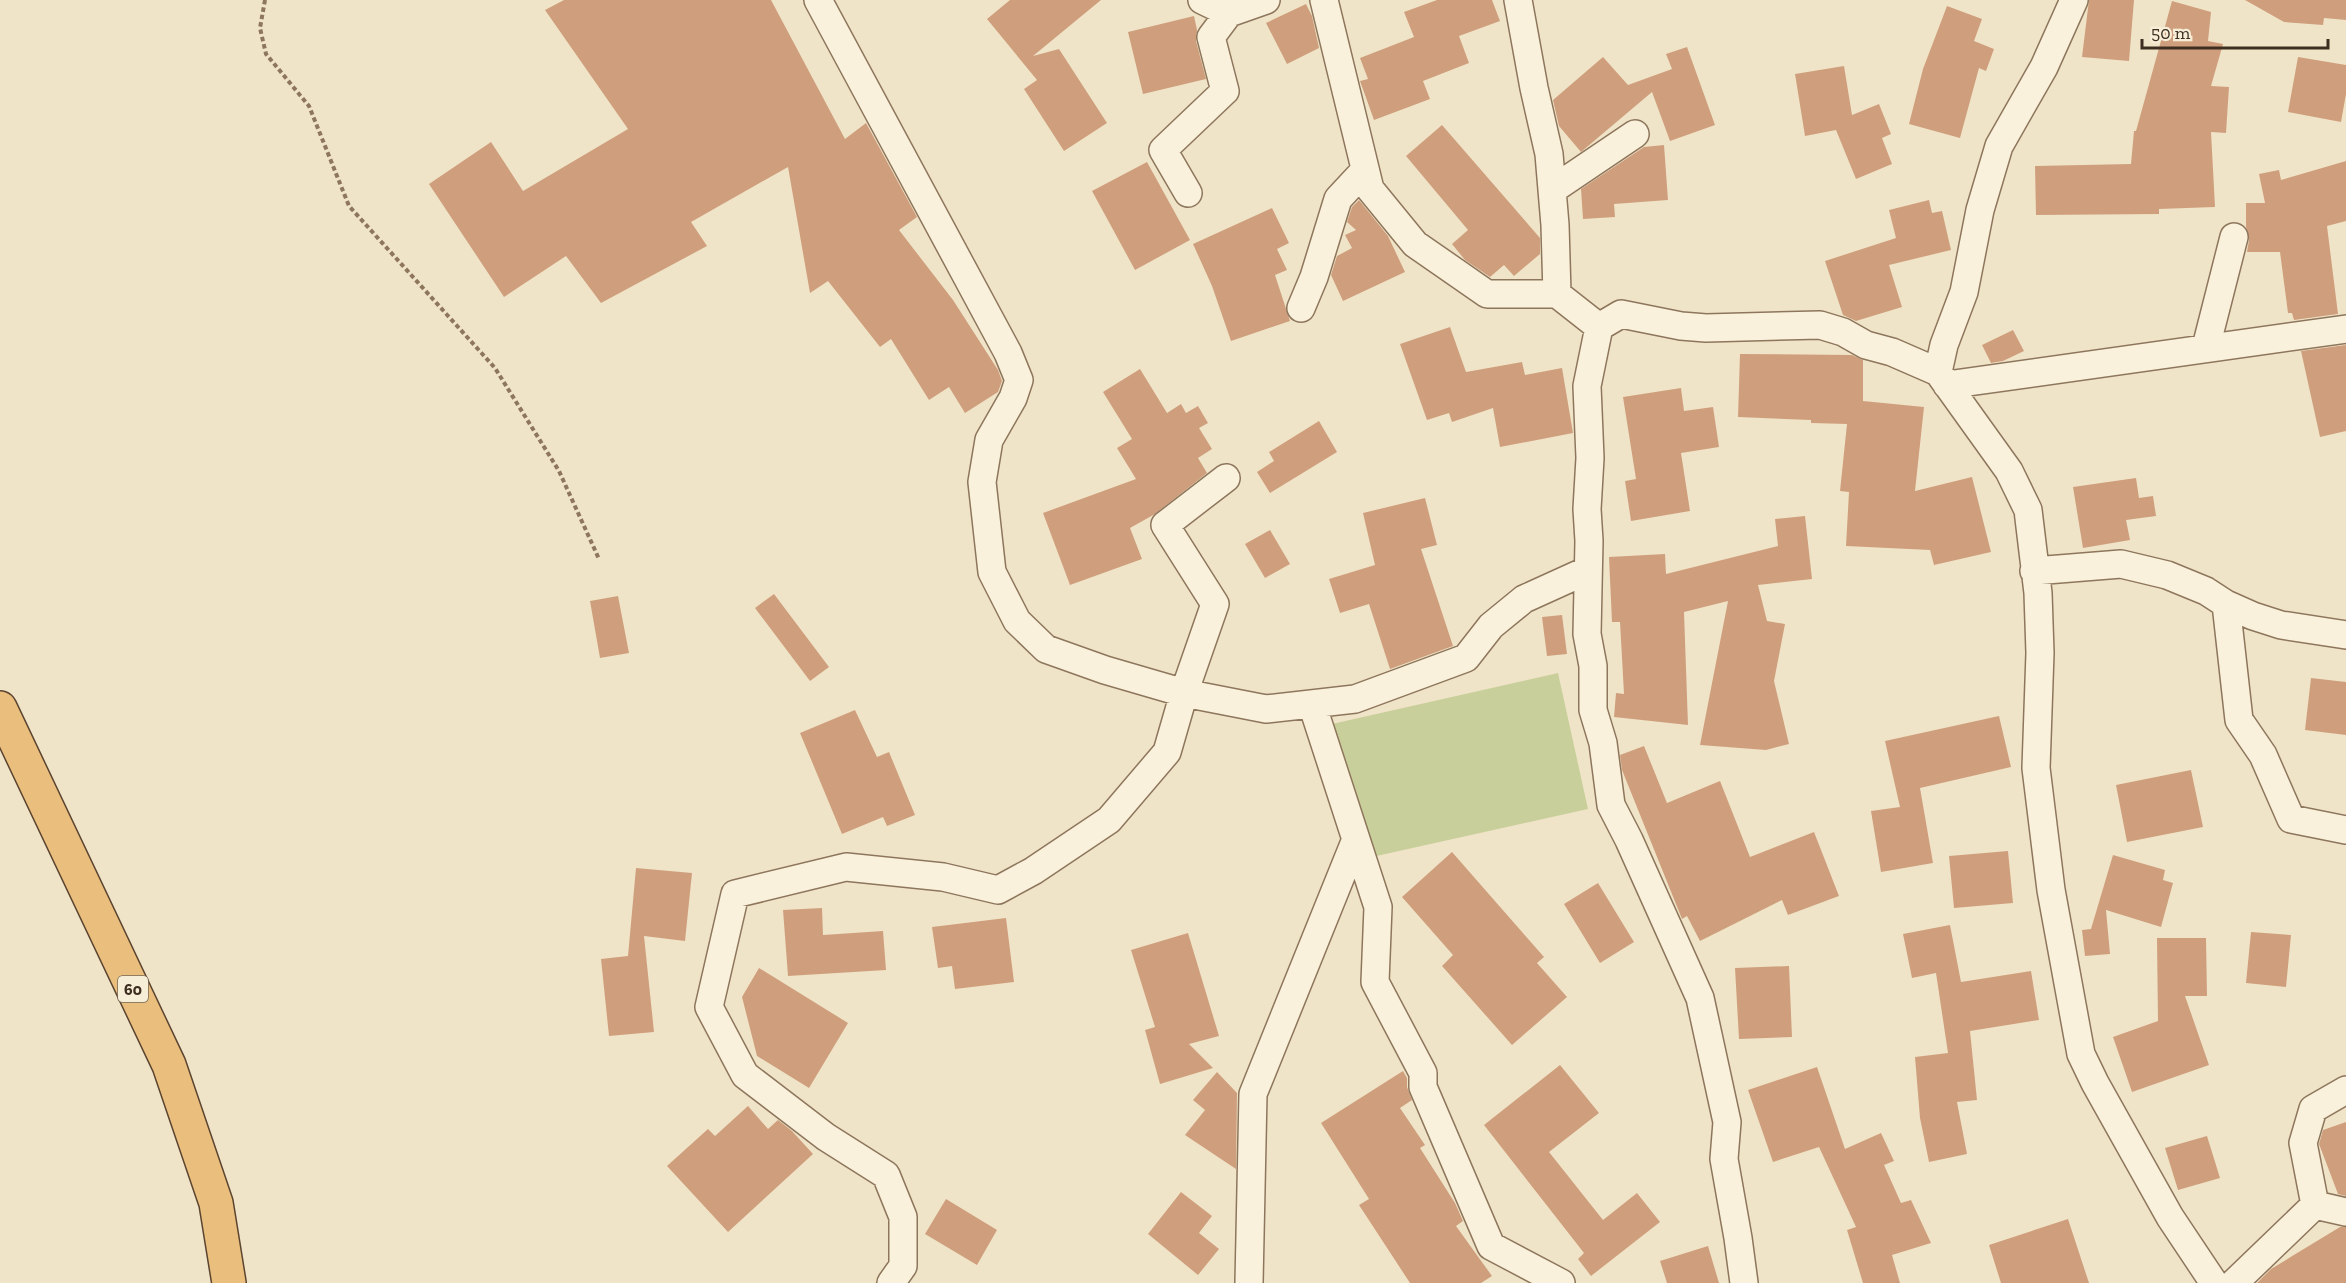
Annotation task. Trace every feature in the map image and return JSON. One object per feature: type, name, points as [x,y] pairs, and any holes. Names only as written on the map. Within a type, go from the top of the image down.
[{"type":"highway","name":"60","points":[[0,708],[169,1065],[216,1203],[229,1283]]},
{"type":"street","points":[[818,0],[1008,353],[1019,380],[1013,398],[988,440],[982,482],[992,572],[1017,621],[1046,649],[1105,670],[1184,693],[1266,709],[1355,699],[1466,658],[1491,626],[1524,599],[1588,570]]},
{"type":"street","points":[[1202,0],[1229,13]]},
{"type":"street","points":[[1188,193],[1163,150],[1225,91],[1210,37],[1229,13],[1266,0]]},
{"type":"street","points":[[1324,0],[1370,189],[1415,244],[1487,294],[1557,294],[1599,327]]},
{"type":"street","points":[[1518,0],[1549,154],[1557,294]]},
{"type":"street","points":[[1942,378],[1944,345],[1964,292],[1980,210],[1999,146],[2044,67],[2074,0]]},
{"type":"street","points":[[1552,190],[1635,134]]},
{"type":"street","points":[[1301,308],[1314,277],[1338,199],[1365,170]]},
{"type":"street","points":[[2206,347],[2234,237]]},
{"type":"street","points":[[1743,1283],[1738,1238],[1724,1159],[1727,1122],[1700,998],[1611,805],[1603,743],[1593,710],[1593,666],[1587,634],[1587,509],[1590,458],[1587,386],[1599,327],[1621,314],[1681,326],[1706,328],[1820,326],[1843,332],[1866,345],[1892,352],[1942,378],[2009,471],[2028,510],[2038,593],[2040,653],[2036,768],[2051,890],[2081,1054],[2170,1217],[2214,1283]]},
{"type":"street","points":[[1942,378],[2346,329]]},
{"type":"street","points":[[891,1283],[903,1266],[903,1217],[886,1175],[826,1137],[746,1075],[709,1007],[735,894],[846,867],[943,878],[998,890],[1033,871],[1109,820],[1167,752],[1184,693],[1215,604],[1165,525],[1226,478]]},
{"type":"street","points":[[2034,571],[2121,564],[2167,575],[2206,591],[2226,604],[2253,616],[2281,625],[2346,635]]},
{"type":"street","points":[[2226,604],[2239,720],[2263,755],[2291,819],[2346,830]]},
{"type":"street","points":[[1312,704],[1378,907],[1375,982],[1423,1073],[1423,1087],[1491,1246],[1561,1283]]},
{"type":"street","points":[[1249,1283],[1253,1094],[1356,839]]},
{"type":"street","points":[[2316,1205],[2303,1143],[2313,1109],[2346,1090]]},
{"type":"street","points":[[2316,1205],[2346,1212]]},
{"type":"street","points":[[2234,1283],[2316,1205]]},
{"type":"path","points":[[265,0],[260,28],[266,54],[309,106],[349,206],[495,368],[559,471],[599,559]]},
{"type":"green space","points":[[1558,673],[1588,809],[1363,859],[1332,724]]},
{"type":"building","points":[[564,0],[771,0],[845,139],[866,123],[917,217],[899,230],[953,300],[998,370],[1002,381],[998,392],[965,413],[949,387],[929,400],[891,339],[880,347],[828,281],[810,293],[788,167],[691,222],[707,246],[601,303],[566,256],[504,297],[429,184],[491,142],[523,191],[628,129],[545,10]]},
{"type":"building","points":[[1010,0],[1101,0],[1033,56],[1059,49],[1107,123],[1064,151],[1024,89],[1037,80],[987,19]]},
{"type":"building","points":[[1437,0],[1492,0],[1500,21],[1459,36],[1469,63],[1423,81],[1430,99],[1374,120],[1360,81],[1368,79],[1360,58],[1414,37],[1404,12]]},
{"type":"building","points":[[2089,0],[2134,0],[2129,61],[2082,57]]},
{"type":"building","points":[[2245,0],[2346,0],[2346,20],[2324,18],[2323,25],[2284,22]]},
{"type":"building","points":[[2172,1],[2211,12],[2208,41],[2223,44],[2211,86],[2229,87],[2226,133],[2211,132],[2215,207],[2159,209],[2159,214],[2036,215],[2035,166],[2131,164],[2134,131],[2136,131]]},
{"type":"building","points":[[1306,4],[1312,16],[1319,48],[1287,64],[1266,23]]},
{"type":"building","points":[[1947,6],[1982,19],[1974,41],[1994,49],[1986,71],[1979,68],[1960,138],[1909,124],[1923,69]]},
{"type":"building","points":[[1194,16],[1197,30],[1196,41],[1206,79],[1143,94],[1128,32]]},
{"type":"building","points":[[1687,47],[1715,125],[1670,141],[1652,92],[1581,152],[1559,126],[1553,100],[1603,57],[1628,85],[1672,69],[1666,54]]},
{"type":"building","points":[[2298,57],[2346,65],[2346,94],[2341,122],[2288,112]]},
{"type":"building","points":[[1844,66],[1852,115],[1879,104],[1891,134],[1882,138],[1892,164],[1856,179],[1836,130],[1805,136],[1795,74]]},
{"type":"building","points":[[1442,125],[1540,238],[1540,254],[1514,276],[1504,265],[1490,277],[1465,260],[1452,244],[1468,230],[1406,156]]},
{"type":"building","points":[[1664,145],[1668,200],[1614,204],[1615,217],[1583,219],[1581,189],[1644,147]]},
{"type":"building","points":[[2346,161],[2346,221],[2327,226],[2338,314],[2294,320],[2292,313],[2288,313],[2280,252],[2247,252],[2249,240],[2246,227],[2246,203],[2265,203],[2259,174],[2279,170],[2281,180]]},
{"type":"building","points":[[1147,162],[1190,240],[1135,270],[1092,191]]},
{"type":"building","points":[[1359,200],[1388,236],[1405,272],[1343,301],[1331,275],[1337,256],[1352,248],[1345,235],[1356,230],[1347,222],[1352,207]]},
{"type":"building","points":[[1929,200],[1932,213],[1942,211],[1951,250],[1889,265],[1902,307],[1856,321],[1843,315],[1825,261],[1896,238],[1889,210]]},
{"type":"building","points":[[1272,208],[1289,243],[1277,249],[1287,270],[1275,275],[1290,321],[1231,341],[1212,286],[1193,244]]},
{"type":"building","points":[[1450,327],[1466,372],[1522,362],[1525,375],[1562,368],[1573,433],[1500,447],[1493,408],[1452,422],[1449,413],[1427,420],[1400,344]]},
{"type":"building","points":[[2013,330],[2024,351],[2003,361],[1991,363],[1982,345]]},
{"type":"building","points":[[2346,345],[2346,431],[2320,437],[2301,351]]},
{"type":"building","points":[[1740,354],[1852,355],[1863,360],[1863,401],[1924,407],[1915,491],[1972,477],[1991,552],[1934,565],[1930,550],[1846,546],[1849,492],[1840,491],[1847,424],[1738,417]]},
{"type":"building","points":[[1140,369],[1167,413],[1181,404],[1186,413],[1198,406],[1208,423],[1199,428],[1212,449],[1198,458],[1207,473],[1155,514],[1130,528],[1142,559],[1070,585],[1043,513],[1136,479],[1117,448],[1132,439],[1103,392]]},
{"type":"building","points":[[1681,388],[1684,411],[1713,407],[1719,447],[1681,453],[1690,511],[1631,521],[1625,481],[1636,479],[1623,397]]},
{"type":"building","points":[[1319,421],[1337,452],[1270,493],[1257,472],[1274,461],[1269,452]]},
{"type":"building","points":[[2136,478],[2139,498],[2153,496],[2156,516],[2126,520],[2130,540],[2083,548],[2073,487]]},
{"type":"building","points":[[1425,498],[1437,545],[1421,549],[1453,646],[1390,669],[1369,604],[1340,613],[1329,579],[1375,565],[1363,513]]},
{"type":"building","points":[[1805,516],[1812,579],[1758,585],[1767,621],[1785,624],[1774,681],[1789,744],[1766,750],[1700,745],[1728,601],[1684,612],[1688,725],[1614,717],[1616,693],[1624,694],[1620,622],[1612,622],[1609,557],[1665,554],[1666,574],[1778,546],[1775,519]]},
{"type":"building","points":[[1270,530],[1290,564],[1265,578],[1245,544]]},
{"type":"building","points":[[774,594],[829,667],[810,681],[755,608]]},
{"type":"building","points":[[618,596],[629,653],[600,658],[590,601]]},
{"type":"building","points":[[1562,615],[1567,654],[1547,656],[1542,617]]},
{"type":"building","points":[[2311,678],[2346,682],[2346,735],[2305,730]]},
{"type":"building","points":[[855,710],[877,757],[889,752],[915,815],[887,826],[883,817],[842,834],[800,733]]},
{"type":"building","points":[[1999,716],[2011,767],[1920,788],[1933,863],[1881,872],[1871,811],[1900,807],[1885,741]]},
{"type":"building","points":[[1644,746],[1667,803],[1720,781],[1750,857],[1814,832],[1839,896],[1788,915],[1782,900],[1700,941],[1687,916],[1682,919],[1622,770],[1620,755]]},
{"type":"building","points":[[2191,770],[2203,827],[2127,842],[2116,785]]},
{"type":"building","points":[[2008,851],[2013,903],[1954,908],[1949,856]]},
{"type":"building","points":[[1452,852],[1544,957],[1537,963],[1567,997],[1512,1045],[1442,966],[1453,955],[1402,897]]},
{"type":"building","points":[[2113,855],[2165,870],[2163,880],[2173,883],[2161,927],[2106,910],[2110,954],[2085,956],[2082,930],[2091,929]]},
{"type":"building","points":[[636,868],[692,873],[685,941],[644,936],[654,1032],[609,1036],[601,959],[628,956]]},
{"type":"building","points":[[1598,883],[1634,942],[1600,963],[1564,904]]},
{"type":"building","points":[[822,908],[823,935],[883,931],[886,970],[788,976],[783,910]]},
{"type":"building","points":[[1006,918],[1014,982],[955,989],[952,966],[938,968],[932,927]]},
{"type":"building","points":[[1950,925],[1961,982],[2031,971],[2039,1020],[1970,1031],[1977,1100],[1957,1102],[1967,1154],[1929,1162],[1920,1118],[1915,1057],[1948,1053],[1936,973],[1912,978],[1903,934]]},
{"type":"building","points":[[2251,932],[2291,935],[2286,987],[2246,983]]},
{"type":"building","points":[[1188,933],[1219,1036],[1189,1044],[1213,1068],[1160,1084],[1145,1030],[1155,1027],[1131,950]]},
{"type":"building","points":[[2157,938],[2206,938],[2207,996],[2185,996],[2209,1065],[2132,1092],[2113,1037],[2158,1021]]},
{"type":"building","points":[[1789,966],[1792,1037],[1739,1039],[1735,968]]},
{"type":"building","points":[[759,968],[848,1023],[809,1088],[757,1056],[742,997]]},
{"type":"building","points":[[1560,1065],[1599,1113],[1549,1152],[1603,1220],[1637,1193],[1660,1222],[1591,1276],[1578,1259],[1584,1253],[1484,1125]]},
{"type":"building","points":[[1817,1067],[1845,1149],[1881,1133],[1894,1161],[1884,1165],[1901,1203],[1911,1200],[1931,1243],[1892,1255],[1900,1283],[1863,1283],[1847,1230],[1856,1227],[1819,1147],[1773,1162],[1748,1090]]},
{"type":"building","points":[[1403,1071],[1412,1100],[1400,1108],[1425,1145],[1420,1148],[1455,1203],[1463,1221],[1456,1226],[1492,1276],[1481,1283],[1410,1283],[1359,1205],[1369,1199],[1321,1123]]},
{"type":"building","points":[[1217,1072],[1237,1093],[1236,1169],[1185,1135],[1205,1110],[1193,1100]]},
{"type":"building","points":[[748,1106],[768,1129],[778,1120],[792,1131],[813,1154],[728,1232],[667,1166],[708,1129],[715,1136]]},
{"type":"building","points":[[2346,1122],[2346,1196],[2338,1194],[2319,1144],[2323,1130]]},
{"type":"building","points":[[2207,1136],[2220,1178],[2178,1190],[2165,1148]]},
{"type":"building","points":[[1181,1192],[1212,1216],[1199,1233],[1219,1249],[1198,1275],[1148,1234]]},
{"type":"building","points":[[946,1199],[997,1230],[977,1265],[925,1234]]},
{"type":"building","points":[[2068,1219],[2089,1283],[2001,1283],[1989,1245]]},
{"type":"building","points":[[2340,1227],[2346,1227],[2346,1283],[2257,1283],[2271,1269]]},
{"type":"building","points":[[1708,1246],[1719,1283],[1667,1283],[1660,1261]]}]
